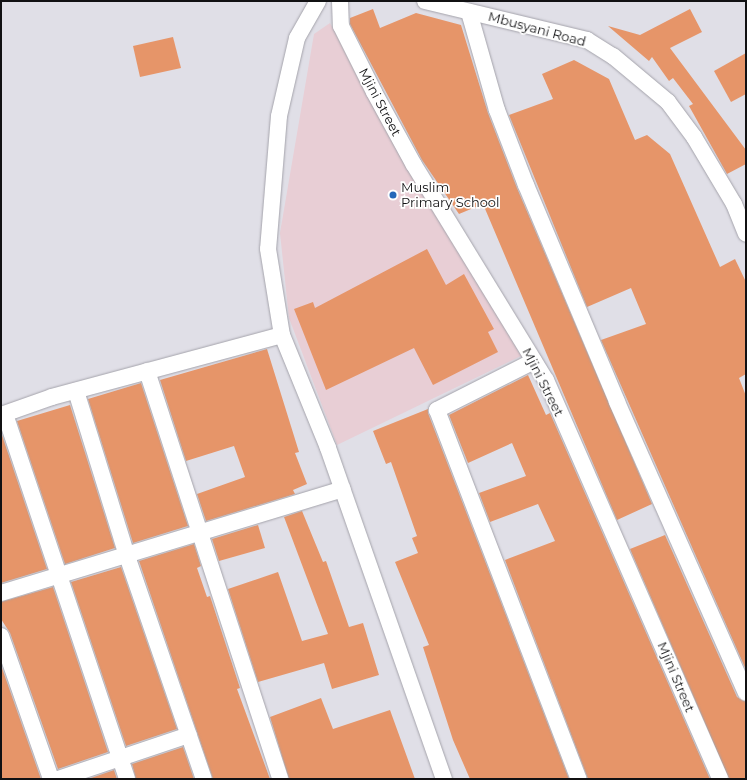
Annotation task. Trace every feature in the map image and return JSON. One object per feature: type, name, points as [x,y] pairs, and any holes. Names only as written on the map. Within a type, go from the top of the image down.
[{"type":"street","points":[[318,1],[297,38],[279,116],[268,250],[282,335],[343,489],[444,779]]},
{"type":"street","name":"Mjini Street","points":[[340,1],[341,26],[374,92],[414,165],[534,361],[720,779]]},
{"type":"street","name":"Mbusyani Road","points":[[425,1],[587,40],[613,56],[668,102],[689,131],[734,204],[746,234]]},
{"type":"street","points":[[469,12],[497,110],[526,185],[617,402],[746,693]]},
{"type":"street","points":[[127,779],[60,575],[3,415],[76,391],[282,335]]},
{"type":"street","points":[[534,361],[437,410],[579,779]]},
{"type":"street","points":[[147,371],[280,779]]},
{"type":"street","points":[[76,391],[126,553],[204,779]]},
{"type":"street","points":[[1,593],[198,530],[343,489]]},
{"type":"street","points":[[1,636],[51,779]]},
{"type":"street","points":[[58,779],[120,756],[188,735]]},
{"type":"shaded area","points":[[330,23],[521,356],[337,445],[289,318],[280,233],[314,34]]},
{"type":"building","points":[[373,9],[380,28],[416,13],[461,25],[488,113],[517,188],[652,504],[617,520],[483,204],[459,214],[422,160],[350,24],[350,18]]},
{"type":"building","points":[[690,9],[702,32],[670,48],[746,150],[746,164],[727,174],[689,106],[693,104],[673,78],[669,81],[652,57],[649,61],[608,26],[640,35]]},
{"type":"building","points":[[173,37],[181,68],[140,77],[133,46]]},
{"type":"building","points":[[746,53],[746,94],[731,102],[714,71]]},
{"type":"building","points":[[574,60],[609,79],[635,140],[647,135],[670,154],[720,267],[735,259],[746,282],[746,374],[739,378],[746,396],[746,670],[601,340],[646,324],[631,288],[587,307],[509,115],[553,99],[542,74]]},
{"type":"building","points":[[427,249],[446,285],[464,274],[494,329],[488,332],[498,352],[433,385],[414,348],[326,390],[294,309],[313,302],[315,308]]},
{"type":"building","points":[[267,349],[299,452],[295,453],[307,484],[293,490],[295,494],[206,521],[197,494],[245,477],[234,446],[186,461],[160,380]]},
{"type":"building","points":[[528,375],[546,415],[550,413],[710,779],[588,779],[505,560],[555,541],[538,504],[490,522],[479,493],[526,476],[512,443],[468,463],[449,415]]},
{"type":"building","points":[[141,383],[188,526],[133,543],[88,399]]},
{"type":"building","points":[[70,405],[115,548],[65,564],[17,421]]},
{"type":"building","points":[[428,409],[428,413],[569,779],[470,779],[453,740],[423,647],[429,645],[395,562],[418,553],[412,538],[417,536],[391,462],[386,464],[373,431]]},
{"type":"building","points":[[1,432],[47,569],[1,583]]},
{"type":"building","points":[[302,511],[323,562],[326,561],[349,627],[363,623],[379,675],[332,689],[324,663],[258,682],[228,589],[278,572],[302,641],[328,634],[284,517]]},
{"type":"building","points":[[258,525],[265,548],[219,561],[212,539]]},
{"type":"building","points":[[665,535],[737,697],[746,702],[746,779],[729,779],[630,549]]},
{"type":"building","points":[[194,544],[201,566],[197,568],[207,597],[210,596],[240,688],[237,689],[270,779],[213,779],[139,561]]},
{"type":"building","points":[[121,567],[177,729],[126,746],[71,582]]},
{"type":"building","points":[[53,587],[108,752],[58,769],[10,633],[1,619],[1,602]]},
{"type":"building","points":[[1,665],[41,779],[1,779]]},
{"type":"building","points":[[321,698],[333,729],[390,710],[415,779],[289,779],[270,717]]},
{"type":"building","points":[[183,747],[194,779],[136,779],[132,764]]},
{"type":"building","points":[[114,770],[117,779],[88,779]]},
{"type":"place","name":"Muslim Primary School","points":[[393,195]]}]
